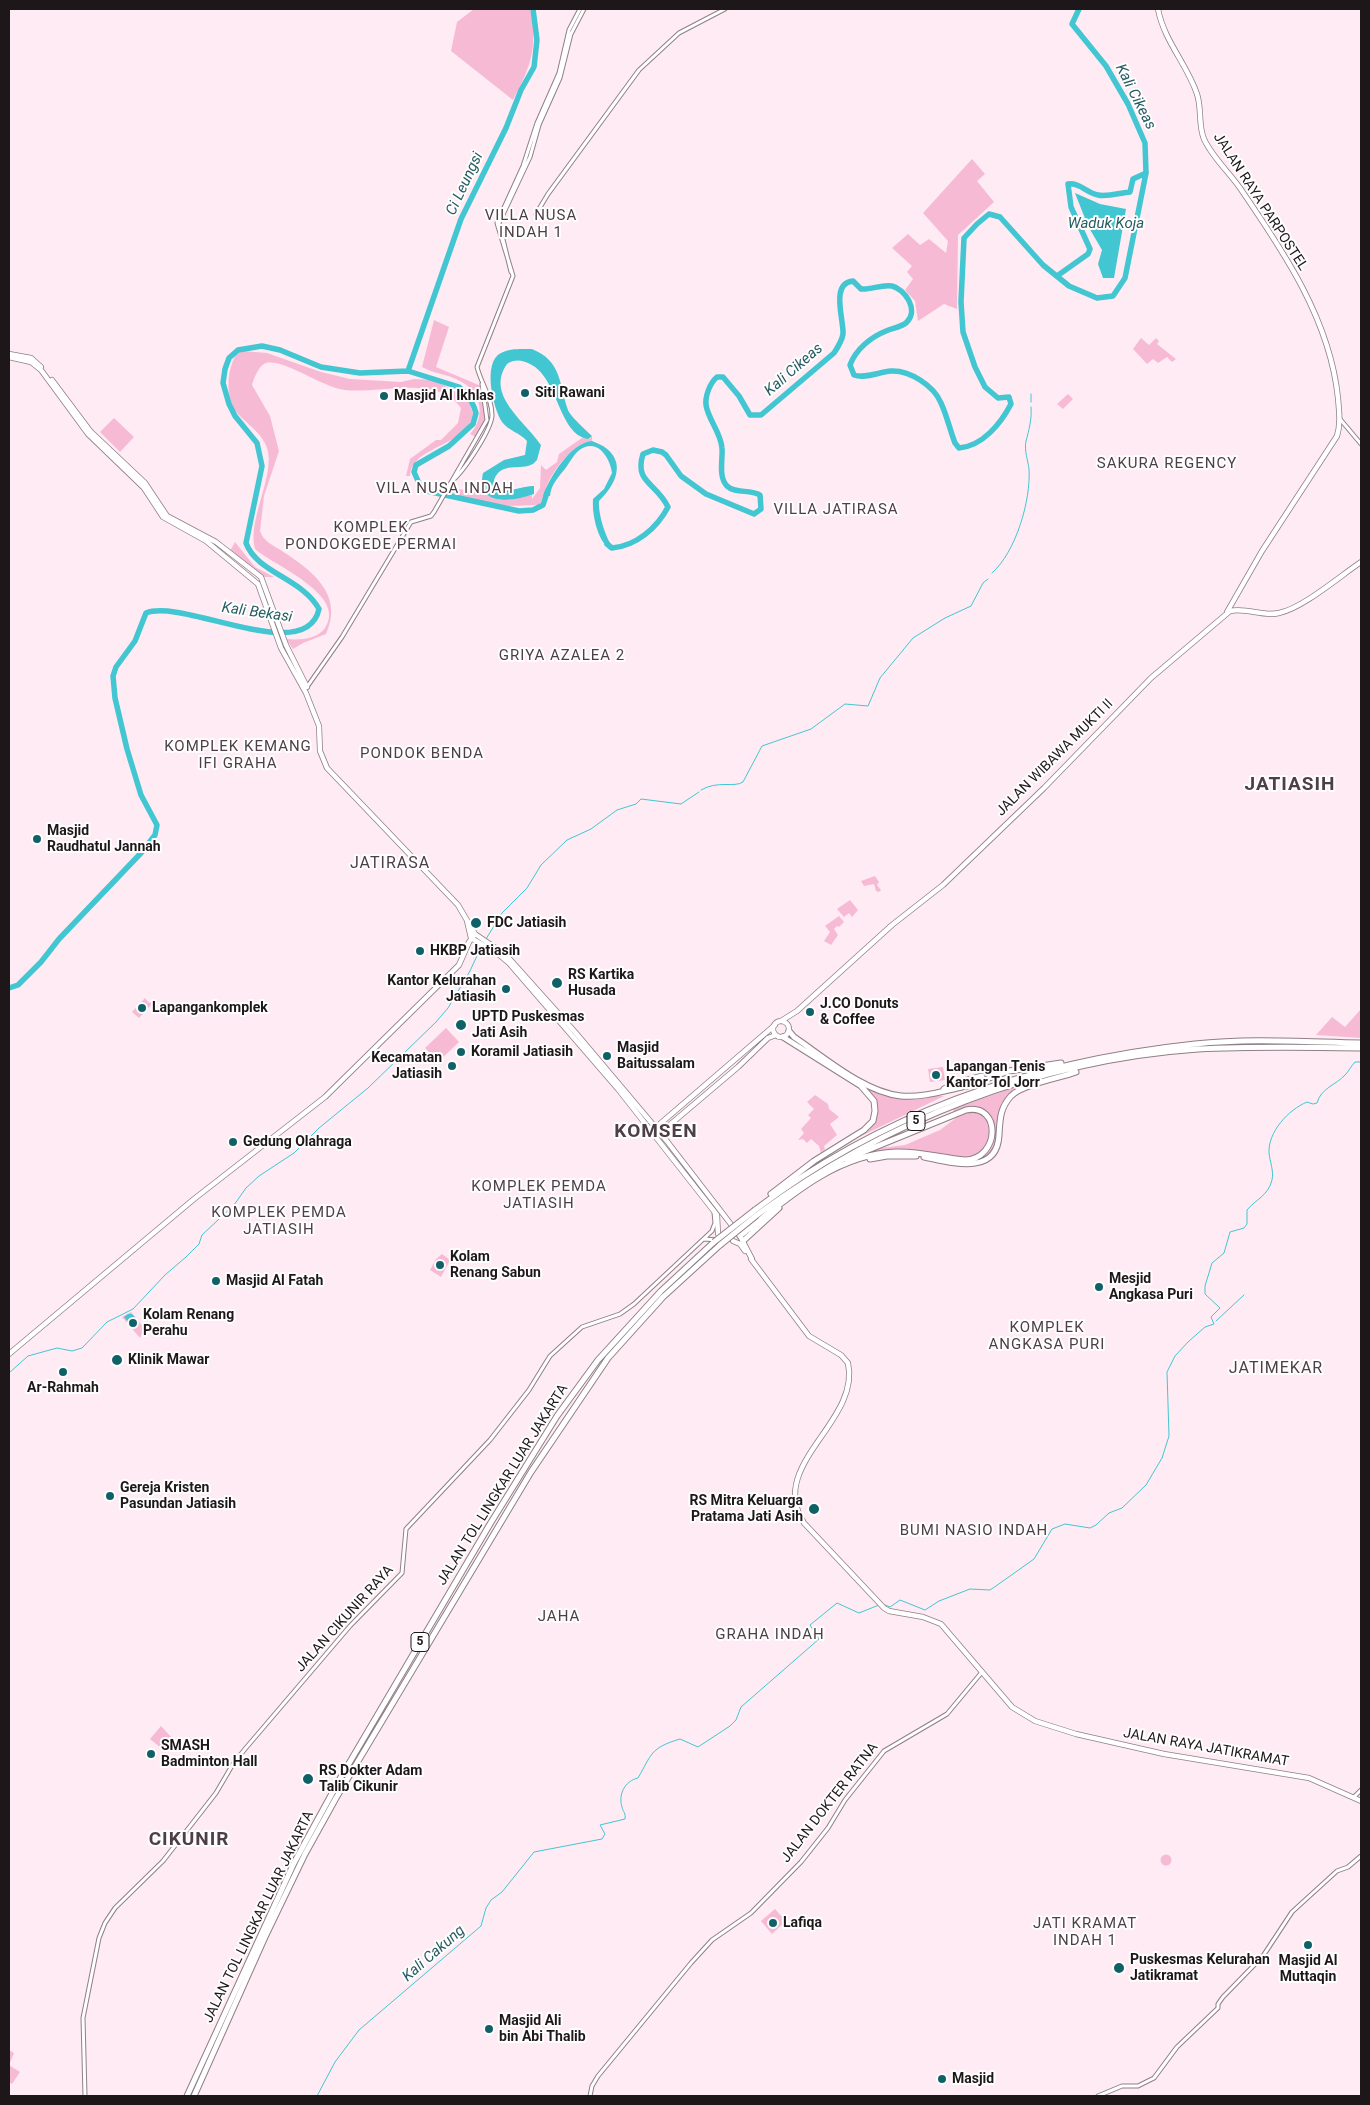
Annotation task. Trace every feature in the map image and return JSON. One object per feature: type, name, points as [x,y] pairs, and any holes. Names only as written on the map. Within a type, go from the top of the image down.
[{"type":"highway","points":[[789,1028],[794,1037],[842,1069],[882,1092],[902,1096],[965,1086],[1009,1071]]},
{"type":"highway","points":[[762,1204],[788,1180],[864,1130],[875,1115],[874,1101],[860,1086],[783,1037]]},
{"type":"highway","name":"JALAN TOL LINGKAR LUAR JAKARTA","points":[[194,2096],[265,1937],[310,1846],[336,1798],[531,1472],[568,1414],[608,1358],[663,1297],[756,1213],[762,1204],[820,1164],[891,1125],[989,1087],[1084,1060],[1196,1044],[1276,1041],[1361,1043]]},
{"type":"highway","name":"JALAN TOL LINGKAR LUAR JAKARTA","points":[[187,2096],[294,1863],[341,1777],[495,1515],[556,1416],[598,1360],[661,1290],[714,1242],[827,1167],[894,1131],[943,1110],[1013,1085],[1093,1065],[1197,1050],[1276,1047],[1361,1048]]},
{"type":"highway","points":[[989,1073],[1084,1060]]},
{"type":"highway","points":[[741,1238],[785,1202],[803,1190],[829,1174],[860,1161],[903,1155],[966,1165],[983,1161],[996,1147],[999,1137],[1000,1114],[1013,1094],[1093,1065]]},
{"type":"highway","points":[[942,1091],[952,1084],[982,1076]]},
{"type":"highway","points":[[741,1238],[811,1182],[860,1158],[896,1152],[962,1160],[975,1159],[990,1144],[992,1134],[991,1122],[980,1111],[966,1110],[827,1167]]},
{"type":"main road","name":"JALAN RAYA PARPOSTEL","points":[[1158,10],[1163,30],[1197,95],[1204,140],[1239,186],[1303,289],[1324,332],[1336,373],[1340,419],[1336,439],[1262,551],[1225,615]]},
{"type":"main road","points":[[9,355],[31,362],[41,370],[102,446],[144,488],[163,517],[202,538],[258,584],[286,646],[288,655]]},
{"type":"main road","points":[[102,446],[145,483],[167,516],[216,542],[261,577],[280,643],[305,690],[320,726],[320,751],[327,768],[458,905],[475,934],[509,963],[618,1088],[714,1211],[718,1219],[718,1234],[721,1243],[741,1238]]},
{"type":"main road","points":[[226,557],[229,552]]},
{"type":"main road","points":[[1225,615],[1235,610],[1269,614],[1282,613],[1300,604],[1361,562]]},
{"type":"main road","name":"JALAN WIBAWA MUKTI II","points":[[781,1021],[787,1018],[892,925],[943,885],[1044,788],[1151,678],[1225,615]]},
{"type":"main road","points":[[467,920],[471,938]]},
{"type":"main road","points":[[9,1354],[194,1199],[325,1096],[356,1068],[459,965],[471,938],[475,934]]},
{"type":"main road","points":[[471,938],[484,943],[512,960],[666,1140],[741,1238],[752,1259]]},
{"type":"main road","points":[[666,1140],[666,1128],[738,1068],[768,1038],[776,1035],[783,1037],[789,1028],[787,1018]]},
{"type":"main road","points":[[651,1131],[774,1025],[781,1021],[789,1028]]},
{"type":"main road","points":[[774,1025],[776,1035]]},
{"type":"main road","points":[[677,1107],[680,1112],[685,1113]]},
{"type":"main road","points":[[645,1114],[655,1121],[664,1118]]},
{"type":"main road","points":[[656,1139],[657,1135],[661,1134]]},
{"type":"main road","points":[[732,1241],[740,1244],[752,1259]]},
{"type":"main road","name":"JALAN RAYA JATIKRAMAT","points":[[752,1259],[809,1336],[841,1355],[848,1363],[849,1385],[838,1412],[798,1475],[796,1510],[804,1524],[882,1606],[889,1611],[923,1617],[941,1624],[1017,1711],[1048,1726],[1164,1754],[1309,1778],[1361,1801]]},
{"type":"street","points":[[554,88],[569,30],[580,9]]},
{"type":"street","points":[[305,690],[347,629],[411,522],[431,516],[487,420],[482,383],[477,367],[512,276],[499,223],[527,164],[539,125],[562,70],[571,34],[584,9]]},
{"type":"street","points":[[536,214],[548,194],[639,70],[679,33],[725,9]]},
{"type":"street","points":[[1340,419],[1361,444]]},
{"type":"street","name":"JALAN CIKUNIR RAYA","points":[[85,2096],[82,2018],[99,1938],[111,1913],[163,1861],[216,1792],[233,1764],[350,1626],[402,1573],[404,1533],[407,1527],[490,1440],[527,1393],[550,1356],[582,1327],[628,1309],[714,1227],[714,1211]]},
{"type":"street","points":[[699,1242],[708,1238],[721,1243]]},
{"type":"street","name":"JALAN DOKTER RATNA","points":[[590,2096],[592,2086],[598,2076],[687,1967],[712,1940],[751,1913],[800,1862],[824,1833],[845,1800],[884,1751],[947,1714],[983,1672]]},
{"type":"street","points":[[1354,1797],[1361,1790]]},
{"type":"street","points":[[1098,2096],[1122,2086],[1138,2086],[1154,2078],[1177,2047],[1218,2008],[1218,2004],[1223,1997],[1263,1956],[1292,1912],[1337,1871],[1348,1867],[1361,1856]]},
{"type":"shaded area","points":[[474,9],[530,9],[534,34],[533,46],[528,67],[513,100],[451,51],[457,22]]},
{"type":"shaded area","points":[[972,159],[985,174],[977,181],[994,202],[958,235],[957,309],[944,304],[918,321],[915,301],[905,290],[913,279],[907,272],[912,266],[892,248],[908,234],[920,245],[929,239],[946,253],[948,241],[923,213]]},
{"type":"shaded area","points":[[434,320],[449,327],[436,367],[481,386],[487,420],[478,438],[470,434],[475,427],[480,413],[477,398],[473,392],[455,379],[422,367]]},
{"type":"shaded area","points":[[1141,338],[1149,345],[1156,338],[1159,341],[1157,344],[1176,359],[1172,362],[1167,357],[1158,363],[1153,359],[1147,364],[1133,349]]},
{"type":"shaded area","points":[[243,351],[267,353],[321,372],[350,379],[401,382],[414,379],[434,380],[467,398],[473,413],[469,424],[462,433],[429,451],[413,466],[410,476],[406,476],[410,459],[436,440],[441,440],[458,423],[461,408],[451,398],[438,391],[423,388],[345,390],[326,384],[294,369],[274,363],[263,364],[259,369],[252,385],[270,416],[279,451],[264,496],[260,531],[269,543],[294,559],[314,576],[322,585],[331,607],[331,620],[326,634],[293,649],[286,639],[302,639],[317,635],[325,628],[329,616],[326,604],[318,593],[291,572],[255,549],[255,524],[268,471],[269,459],[265,443],[238,414],[229,392],[228,384],[231,367],[237,353]]},
{"type":"shaded area","points":[[1068,394],[1073,399],[1063,409],[1057,404]]},
{"type":"shaded area","points":[[114,418],[134,437],[120,452],[100,432]]},
{"type":"shaded area","points":[[592,436],[592,441],[579,446],[560,464],[551,477],[539,505],[505,506],[450,496],[447,488],[485,492],[500,500],[532,495],[532,499],[540,488],[541,465],[546,470],[557,462],[559,454],[582,438],[588,439]]},
{"type":"shaded area","points":[[235,542],[255,567],[274,577],[263,577],[229,553]]},
{"type":"shaded area","points":[[875,876],[879,882],[877,885],[881,890],[879,892],[876,891],[874,884],[864,886],[861,881]]},
{"type":"shaded area","points":[[850,900],[858,910],[852,917],[849,913],[844,917],[837,909]]},
{"type":"shaded area","points":[[839,916],[844,922],[834,929],[838,935],[831,945],[824,941],[830,932],[825,926]]},
{"type":"shaded area","name":"Lapangankomplek","points":[[145,998],[149,1003],[157,999],[139,1018],[132,1012]]},
{"type":"shaded area","points":[[1361,1009],[1361,1038],[1316,1035],[1332,1017],[1345,1027]]},
{"type":"shaded area","points":[[446,1028],[459,1042],[438,1062],[425,1048]]},
{"type":"shaded area","name":"Lapangan Tenis Kantor Tol Jorr","points":[[943,1067],[945,1080],[930,1082],[928,1069]]},
{"type":"shaded area","points":[[863,1086],[880,1093],[944,1096],[857,1138],[872,1125],[874,1098]]},
{"type":"shaded area","points":[[1018,1086],[1020,1087],[1005,1101],[999,1111],[995,1147],[985,1158],[976,1161],[984,1156],[993,1145],[994,1133],[990,1119],[985,1112],[966,1109],[954,1112],[953,1109]]},
{"type":"shaded area","points":[[815,1095],[828,1104],[829,1109],[839,1117],[830,1124],[837,1135],[824,1146],[825,1149],[821,1153],[819,1146],[811,1139],[807,1143],[803,1139],[798,1140],[804,1133],[801,1129],[811,1118],[808,1115],[814,1109],[807,1102]]},
{"type":"shaded area","points":[[971,1111],[983,1114],[991,1126],[986,1149],[970,1158],[906,1150],[854,1158],[873,1149],[905,1145],[940,1130],[960,1115]]},
{"type":"shaded area","name":"Kolam Renang Sabun","points":[[442,1254],[450,1260],[441,1277],[430,1270],[436,1259]]},
{"type":"shaded area","name":"Kolam Renang Perahu","points":[[131,1312],[144,1328],[140,1338],[122,1317]]},
{"type":"shaded area","points":[[161,1726],[173,1739],[161,1748],[150,1739]]},
{"type":"shaded area","points":[[1166,1854],[1172,1860],[1166,1866],[1160,1860]]},
{"type":"shaded area","name":"Lafiqa","points":[[775,1909],[786,1921],[772,1934],[761,1921]]},
{"type":"shaded area","points":[[9,2050],[14,2053],[9,2065]]},
{"type":"shaded area","points":[[9,2065],[20,2072],[12,2084],[9,2082]]},
{"type":"water","name":"Waduk Koja","points":[[1075,193],[1100,204],[1126,209],[1114,278],[1103,278],[1098,264],[1102,250],[1088,226]]},
{"type":"water","points":[[532,349],[542,354],[554,367],[561,382],[568,410],[575,420],[592,436],[588,439],[578,435],[570,427],[540,371],[530,364],[521,361],[513,361],[507,364],[501,375],[504,397],[517,417],[541,445],[537,460],[533,464],[501,470],[494,480],[497,486],[506,490],[534,486],[534,494],[517,499],[498,499],[491,497],[485,492],[482,484],[483,473],[504,460],[525,455],[527,441],[505,425],[499,416],[495,407],[491,386],[492,366],[495,358],[504,351]]},
{"type":"water","points":[[592,441],[611,452],[617,467],[616,476],[612,484],[599,501],[602,524],[612,546],[610,550],[602,540],[593,512],[593,499],[604,489],[612,473],[610,463],[600,450],[591,446],[579,450],[554,483],[550,496],[543,496],[550,480],[569,454],[576,447]]},
{"type":"water","points":[[132,1314],[139,1322],[133,1328],[124,1317]]},
{"type":"waterway","name":"Ci Leungsi","points":[[408,371],[461,219],[506,128],[521,90],[534,67],[537,40],[533,9]]},
{"type":"waterway","name":"Kali Cikeas","points":[[607,544],[612,548],[621,547],[637,540],[652,529],[668,507],[641,471],[643,454],[653,450],[666,455],[681,476],[706,494],[754,514],[761,509],[760,495],[734,490],[724,482],[721,442],[706,405],[709,390],[717,377],[723,377],[739,396],[750,415],[761,415],[834,353],[841,342],[843,334],[840,295],[846,283],[853,281],[861,289],[880,286],[897,288],[906,296],[912,312],[905,324],[875,337],[860,349],[850,365],[854,375],[867,376],[898,371],[921,380],[938,397],[955,443],[959,448],[976,443],[983,438],[1002,419],[1011,404],[1009,397],[998,398],[985,387],[975,367],[963,332],[961,302],[964,238],[977,224],[989,214],[1000,217],[1043,265],[1069,286],[1097,298],[1113,296],[1125,278],[1146,173],[1145,143],[1128,104],[1106,66],[1072,24],[1079,9]]},
{"type":"waterway","points":[[1057,276],[1088,254],[1090,249],[1071,207],[1068,184],[1079,186],[1098,195],[1114,195],[1130,192],[1133,179],[1146,173]]},
{"type":"waterway","name":"Kali Bekasi","points":[[9,988],[18,985],[41,962],[59,939],[141,853],[155,835],[157,825],[141,795],[127,749],[115,698],[113,676],[116,667],[135,641],[146,613],[164,611],[187,614],[269,632],[292,632],[309,625],[319,609],[302,590],[260,562],[246,543],[262,466],[257,443],[235,416],[229,404],[223,383],[229,358],[238,350],[262,346],[280,350],[321,367],[360,373],[408,371],[459,387],[469,397],[474,407],[476,413],[473,424],[449,446],[416,465],[414,472],[422,490],[519,511],[533,510],[543,505],[548,490]]},
{"type":"waterway","points":[[1031,394],[1031,402]]},
{"type":"waterway","points":[[992,573],[1001,564],[1015,539],[1024,510],[1029,482],[1026,445],[1031,420],[1031,407]]},
{"type":"waterway","points":[[701,790],[713,785],[739,784],[743,782],[762,746],[811,729],[845,704],[868,706],[880,678],[913,638],[945,618],[971,606],[983,583],[988,579]]},
{"type":"waterway","points":[[486,939],[502,913],[527,888],[541,865],[567,840],[591,829],[617,810],[636,804],[641,799],[681,804],[699,792]]},
{"type":"waterway","points":[[9,1373],[28,1356],[57,1348],[72,1351],[82,1348],[107,1322],[133,1309],[165,1275],[199,1244],[202,1235],[234,1205],[246,1188],[259,1176],[294,1153],[319,1128],[368,1088],[436,1022],[448,1008],[470,971],[481,947]]},
{"type":"waterway","name":"Kali Cakung","points":[[885,1605],[890,1607],[900,1600],[925,1610],[939,1601],[970,1589],[990,1590],[1034,1559],[1052,1529],[1065,1524],[1090,1528],[1109,1513],[1122,1508],[1146,1485],[1162,1458],[1169,1436],[1167,1372],[1175,1356],[1188,1342],[1205,1327],[1214,1324],[1211,1317],[1220,1308],[1205,1294],[1205,1286],[1212,1263],[1224,1253],[1230,1232],[1244,1228],[1247,1224],[1247,1210],[1268,1190],[1273,1173],[1269,1153],[1272,1137],[1280,1123],[1293,1110],[1307,1102],[1317,1103],[1325,1090],[1345,1075],[1355,1062],[1361,1062]]},
{"type":"waterway","points":[[1216,1321],[1244,1295]]},
{"type":"waterway","name":"Kali Cakung","points":[[317,2096],[335,2062],[359,2030],[481,1926],[486,1908],[491,1900],[502,1892],[534,1852],[602,1839],[605,1834],[600,1825],[625,1819],[621,1802],[622,1793],[629,1782],[638,1778],[657,1749],[680,1739],[698,1747],[730,1726],[736,1720],[741,1707],[819,1639],[810,1625],[837,1603],[859,1613],[879,1605]]},
{"type":"place","name":"Siti Rawani","points":[[525,393]]},
{"type":"place","name":"Masjid Al Ikhlas","points":[[384,396]]},
{"type":"place","name":"Masjid Raudhatul Jannah","points":[[37,839]]},
{"type":"place","name":"FDC Jatiasih","points":[[476,923]]},
{"type":"place","name":"HKBP Jatiasih","points":[[420,951]]},
{"type":"place","name":"RS Kartika Husada","points":[[557,983]]},
{"type":"place","name":"Kantor Kelurahan Jatiasih","points":[[506,989]]},
{"type":"place","name":"Lapangankomplek","points":[[142,1008]]},
{"type":"place","name":"J.CO Donuts & Coffee","points":[[810,1012]]},
{"type":"place","name":"UPTD Puskesmas Jati Asih","points":[[461,1025]]},
{"type":"place","name":"Koramil Jatiasih","points":[[461,1052]]},
{"type":"place","name":"Masjid Baitussalam","points":[[607,1056]]},
{"type":"place","name":"Kecamatan Jatiasih","points":[[452,1066]]},
{"type":"place","name":"Lapangan Tenis Kantor Tol Jorr","points":[[936,1075]]},
{"type":"place","name":"Gedung Olahraga","points":[[233,1142]]},
{"type":"place","name":"Kolam Renang Sabun","points":[[440,1265]]},
{"type":"place","name":"Masjid Al Fatah","points":[[216,1281]]},
{"type":"place","name":"Mesjid Angkasa Puri","points":[[1099,1287]]},
{"type":"place","name":"Kolam Renang Perahu","points":[[133,1323]]},
{"type":"place","name":"Klinik Mawar","points":[[117,1360]]},
{"type":"place","name":"Ar-Rahmah","points":[[63,1372]]},
{"type":"place","name":"Gereja Kristen Pasundan Jatiasih","points":[[110,1496]]},
{"type":"place","name":"RS Mitra Keluarga Pratama Jati Asih","points":[[814,1509]]},
{"type":"place","name":"SMASH Badminton Hall","points":[[151,1754]]},
{"type":"place","name":"RS Dokter Adam Talib Cikunir","points":[[308,1779]]},
{"type":"place","name":"Lafiqa","points":[[773,1923]]},
{"type":"place","name":"Masjid Al Muttaqin","points":[[1308,1945]]},
{"type":"place","name":"Puskesmas Kelurahan Jatikramat","points":[[1119,1968]]},
{"type":"place","name":"Masjid Ali bin Abi Thalib","points":[[489,2029]]},
{"type":"place","name":"Masjid","points":[[942,2079]]},
{"type":"district","name":"VILLA NUSA INDAH 1","points":[[531,224]]},
{"type":"district","name":"SAKURA REGENCY","points":[[1167,464]]},
{"type":"district","name":"VILA NUSA INDAH","points":[[445,489]]},
{"type":"district","name":"VILLA JATIRASA","points":[[836,510]]},
{"type":"district","name":"KOMPLEK PONDOKGEDE PERMAI","points":[[371,536]]},
{"type":"district","name":"GRIYA AZALEA 2","points":[[562,656]]},
{"type":"district","name":"PONDOK BENDA","points":[[422,754]]},
{"type":"district","name":"KOMPLEK KEMANG IFI GRAHA","points":[[238,756]]},
{"type":"district","name":"JATIASIH","points":[[1290,785]]},
{"type":"district","name":"JATIRASA","points":[[390,864]]},
{"type":"district","name":"KOMSEN","points":[[656,1132]]},
{"type":"district","name":"KOMPLEK PEMDA JATIASIH","points":[[539,1196]]},
{"type":"district","name":"KOMPLEK PEMDA JATIASIH","points":[[279,1222]]},
{"type":"district","name":"KOMPLEK ANGKASA PURI","points":[[1047,1336]]},
{"type":"district","name":"JATIMEKAR","points":[[1276,1369]]},
{"type":"district","name":"BUMI NASIO INDAH","points":[[974,1531]]},
{"type":"district","name":"JAHA","points":[[559,1617]]},
{"type":"district","name":"GRAHA INDAH","points":[[770,1635]]},
{"type":"district","name":"CIKUNIR","points":[[189,1840]]},
{"type":"district","name":"JATI KRAMAT INDAH 1","points":[[1085,1932]]}]
